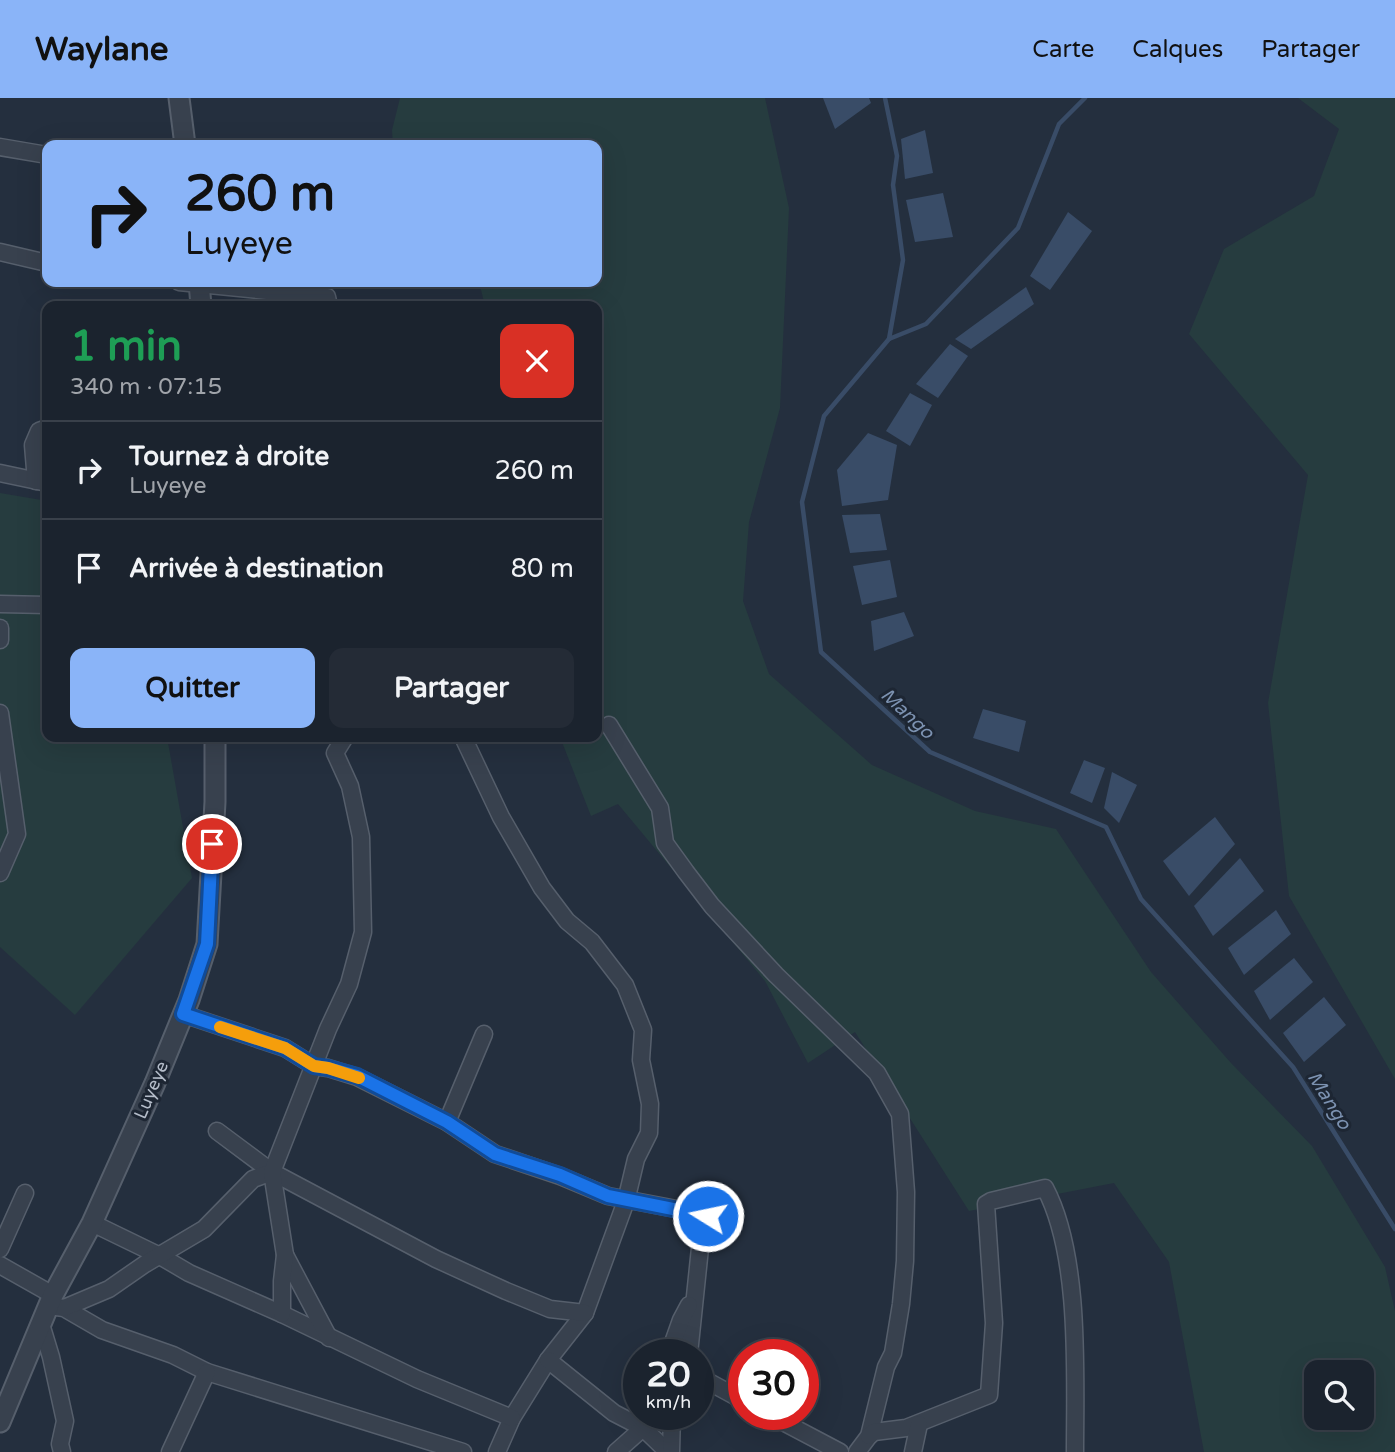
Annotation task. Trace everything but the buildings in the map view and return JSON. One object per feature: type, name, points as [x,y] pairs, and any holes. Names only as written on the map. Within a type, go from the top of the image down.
[{"type":"street","points":[[179,98],[184,140]]},
{"type":"street","points":[[0,147],[42,154]]},
{"type":"street","points":[[0,252],[42,262]]},
{"type":"street","points":[[233,287],[327,298],[328,301]]},
{"type":"street","points":[[0,473],[42,482],[33,445],[42,430]]},
{"type":"street","points":[[0,604],[42,605]]},
{"type":"street","points":[[0,628],[0,639]]},
{"type":"street","points":[[0,713],[17,834],[0,873]]},
{"type":"street","points":[[609,725],[660,807],[665,843],[686,872],[712,906],[776,975],[877,1073],[900,1114],[906,1192],[905,1261],[898,1332],[869,1436]]},
{"type":"street","name":"Luyeye","points":[[0,1422],[41,1324],[55,1303],[92,1223],[183,1014],[207,944],[215,802],[215,742]]},
{"type":"street","points":[[282,1314],[285,1255],[272,1172],[349,984],[363,932],[361,837],[350,786],[335,753],[342,742]]},
{"type":"street","points":[[465,742],[501,817],[542,888],[567,921],[592,942],[625,985],[643,1030],[641,1060],[650,1104],[649,1133],[636,1159],[626,1201],[585,1313],[548,1360],[512,1418],[497,1452]]},
{"type":"street","points":[[183,1014],[285,1048],[314,1066],[357,1076],[447,1122],[495,1154],[560,1175],[608,1196],[708,1216],[700,1248],[690,1339]]},
{"type":"street","points":[[447,1122],[484,1034]]},
{"type":"street","points":[[217,1131],[272,1172],[436,1259],[550,1309],[585,1313]]},
{"type":"street","points":[[55,1303],[109,1289],[204,1229],[253,1179],[272,1172]]},
{"type":"street","points":[[857,1452],[874,1432],[894,1431],[919,1424],[989,1395],[994,1323],[986,1205],[991,1200],[1045,1188],[1055,1206],[1071,1276],[1075,1452]]},
{"type":"street","points":[[0,1249],[24,1193]]},
{"type":"street","points":[[92,1223],[160,1255],[189,1273],[282,1314],[416,1380],[512,1418]]},
{"type":"street","points":[[285,1255],[329,1338]]},
{"type":"street","points":[[0,1265],[55,1303],[102,1330],[173,1355],[207,1372],[463,1452]]},
{"type":"street","points":[[674,1339],[694,1297]]},
{"type":"street","points":[[41,1324],[65,1421],[60,1444],[62,1452]]},
{"type":"street","points":[[548,1360],[614,1413],[623,1415]]},
{"type":"street","points":[[170,1452],[207,1372]]},
{"type":"street","points":[[913,1452],[919,1424]]},
{"type":"street","points":[[615,1452],[637,1430]]},
{"type":"street","points":[[653,1430],[669,1452]]},
{"type":"street","points":[[669,1452],[671,1430]]},
{"type":"street","points":[[798,1430],[840,1452]]},
{"type":"green space","points":[[400,98],[765,98],[789,208],[780,408],[749,522],[743,601],[769,674],[872,765],[975,811],[1056,829],[1151,972],[1231,1063],[1312,1146],[1385,1267],[1395,1311],[1395,1452],[1204,1452],[1169,1262],[1114,1183],[969,1211],[855,1032],[808,1063],[765,981],[618,804],[591,816],[562,742],[602,742],[602,301],[484,301],[480,287],[602,287],[602,140],[393,140],[392,130]]},
{"type":"green space","points":[[1298,98],[1395,98],[1395,1079],[1289,896],[1268,703],[1308,475],[1189,334],[1224,249],[1314,196],[1339,129]]},
{"type":"green space","points":[[0,493],[42,500],[42,742],[168,742],[192,878],[75,1015],[0,947]]},
{"type":"water","points":[[823,98],[869,98],[871,103],[835,129]]},
{"type":"water","points":[[925,130],[933,173],[905,179],[901,139]]},
{"type":"water","points":[[943,193],[953,237],[915,242],[906,200]]},
{"type":"water","points":[[1068,212],[1092,231],[1050,290],[1030,276]]},
{"type":"water","points":[[1026,287],[1034,304],[971,349],[955,339]]},
{"type":"water","points":[[950,344],[968,356],[938,398],[916,384]]},
{"type":"water","points":[[910,393],[932,405],[910,446],[886,431]]},
{"type":"water","points":[[868,433],[897,445],[888,500],[842,506],[837,470]]},
{"type":"water","points":[[880,514],[887,550],[850,553],[842,515]]},
{"type":"water","points":[[890,560],[897,597],[862,605],[853,566]]},
{"type":"water","points":[[904,612],[914,636],[874,651],[871,621]]},
{"type":"water","points":[[983,709],[1026,721],[1019,752],[973,738]]},
{"type":"water","points":[[1084,760],[1105,768],[1092,803],[1070,793]]},
{"type":"water","points":[[1112,772],[1137,785],[1119,823],[1104,808]]},
{"type":"water","points":[[1215,817],[1235,844],[1189,896],[1163,861]]},
{"type":"water","points":[[1240,858],[1264,891],[1213,936],[1194,906]]},
{"type":"water","points":[[1276,910],[1291,934],[1244,975],[1228,948]]},
{"type":"water","points":[[1294,958],[1313,982],[1270,1020],[1254,991]]},
{"type":"water","points":[[1324,997],[1346,1025],[1304,1062],[1283,1033]]},
{"type":"waterway","name":"Mango","points":[[885,98],[897,156],[893,185],[903,260],[889,339],[824,416],[802,502],[821,652],[930,752],[1106,827],[1141,899],[1293,1067],[1395,1229]]},
{"type":"waterway","points":[[889,339],[926,324],[1018,228],[1059,124],[1085,98]]},
{"type":"slow traffic","points":[[220,1027],[285,1048],[314,1066],[359,1078]]},
{"type":"route","points":[[212,844],[207,944],[183,1014],[285,1048],[314,1066],[357,1076],[447,1122],[495,1154],[560,1175],[608,1196],[708,1216]]}]
